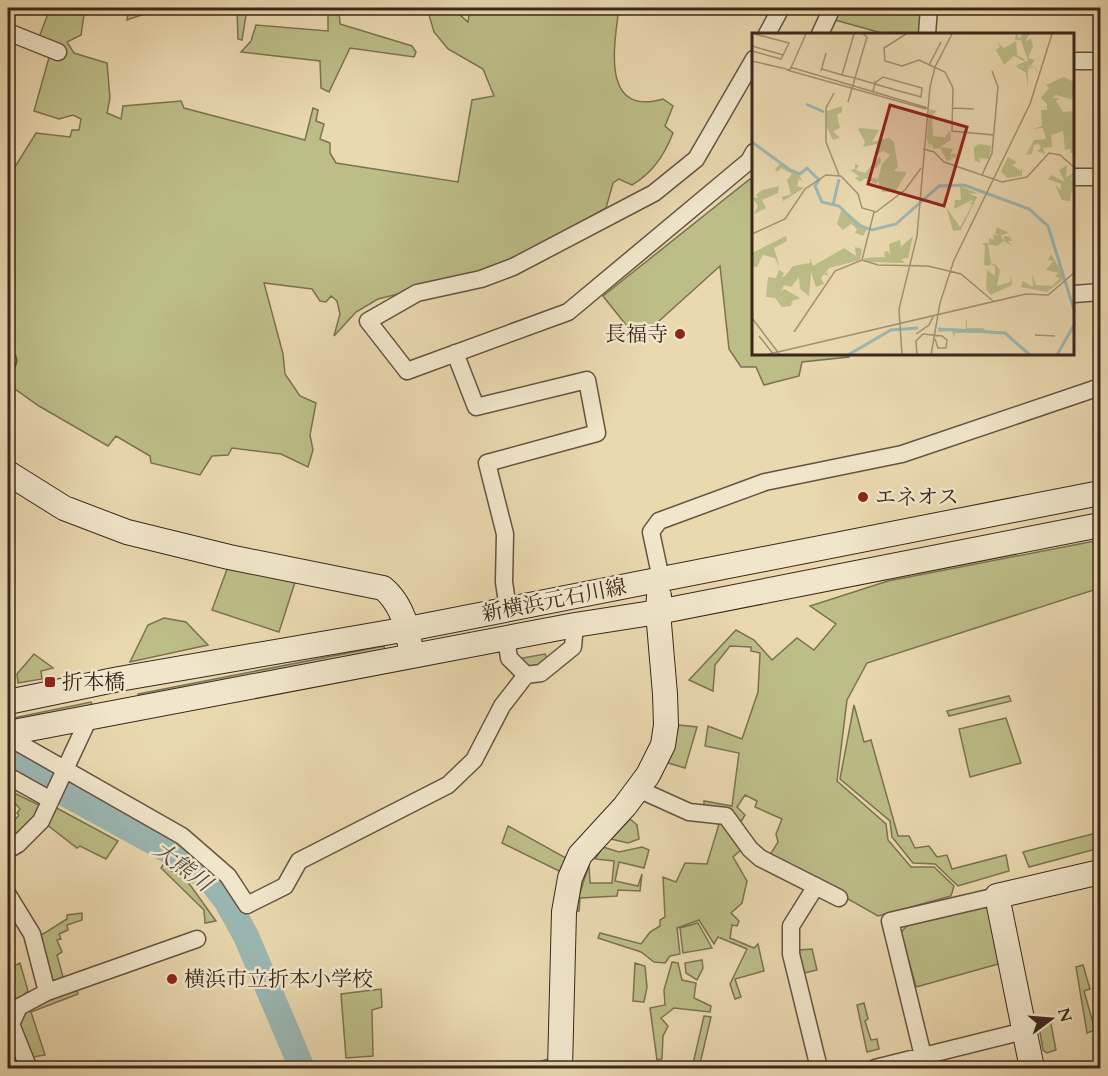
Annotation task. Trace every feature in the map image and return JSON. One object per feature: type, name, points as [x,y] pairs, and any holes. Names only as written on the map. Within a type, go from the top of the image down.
[{"type":"street","points":[[768,33],[781,8]]},
{"type":"street","points":[[820,33],[832,8]]},
{"type":"street","points":[[927,33],[929,8]]},
{"type":"street","points":[[8,32],[58,52]]},
{"type":"street","points":[[1075,61],[1101,62]]},
{"type":"street","points":[[752,62],[696,159],[654,193],[513,267],[481,279],[417,293],[368,321],[407,371],[568,312],[752,160]]},
{"type":"street","points":[[1075,177],[1101,177]]},
{"type":"street","points":[[1075,294],[1101,292]]},
{"type":"street","points":[[456,353],[476,406],[587,380],[597,433],[487,463],[505,534],[504,582],[508,609]]},
{"type":"street","points":[[560,1068],[564,912],[570,878],[580,855],[638,789],[663,745],[666,726],[658,612],[661,579],[651,532],[659,521],[765,482],[902,454],[1101,387]]},
{"type":"street","points":[[8,473],[64,508],[127,532],[229,557],[383,588],[393,596],[408,629],[411,656]]},
{"type":"street","name":"新横浜元石川線","points":[[8,702],[408,629],[1101,493]]},
{"type":"street","name":"新横浜元石川線","points":[[8,735],[411,656],[658,612],[1101,525]]},
{"type":"street","points":[[8,735],[182,836],[228,876],[247,905],[285,886],[299,861],[448,785],[474,760],[502,706],[526,675],[541,673],[573,647],[575,625]]},
{"type":"street","points":[[506,639],[509,658],[526,675]]},
{"type":"street","points":[[8,850],[18,844],[41,821],[49,799],[82,739],[89,718]]},
{"type":"street","points":[[8,776],[49,799]]},
{"type":"street","points":[[638,789],[689,812],[726,816],[750,849],[760,858],[839,898]]},
{"type":"street","points":[[925,1063],[883,921],[1101,872]]},
{"type":"street","points":[[816,886],[792,926],[791,954],[819,1068]]},
{"type":"street","points":[[8,895],[32,934],[47,992]]},
{"type":"street","points":[[997,896],[1032,1068]]},
{"type":"street","points":[[22,1068],[27,1064],[11,1028],[12,1017],[19,1007],[47,992],[197,939]]},
{"type":"street","points":[[875,1068],[925,1063],[1024,1031]]},
{"type":"green space","points":[[50,8],[85,8],[81,35],[67,42],[74,53],[107,63],[110,98],[107,113],[121,119],[123,106],[181,101],[184,108],[305,140],[313,108],[318,110],[316,121],[324,124],[320,139],[330,143],[330,153],[336,163],[458,182],[472,100],[494,96],[483,69],[448,49],[434,32],[427,8],[452,8],[468,22],[470,8],[619,8],[614,58],[621,88],[629,98],[643,102],[663,99],[673,106],[665,126],[673,133],[662,156],[645,175],[632,185],[619,179],[613,183],[606,208],[521,257],[487,272],[378,299],[356,312],[334,336],[340,314],[337,301],[331,296],[326,302],[320,301],[312,289],[264,283],[283,354],[285,374],[300,396],[316,403],[310,435],[313,450],[308,467],[281,454],[232,448],[228,455],[212,456],[200,475],[151,463],[150,456],[116,436],[108,446],[39,406],[8,384],[8,178],[36,133],[70,137],[72,130],[79,130],[81,119],[73,115],[59,119],[34,111],[50,54],[35,48]]},
{"type":"green space","points":[[129,8],[162,8],[127,20]]},
{"type":"green space","points":[[237,8],[249,8],[242,40],[238,39]]},
{"type":"green space","points":[[328,8],[343,8],[339,11],[340,24],[412,46],[416,52],[414,57],[350,48],[329,92],[321,88],[320,61],[241,52],[251,41],[256,25],[328,31]]},
{"type":"green space","points":[[840,8],[921,8],[920,33],[881,33],[835,20]]},
{"type":"green space","points":[[750,179],[752,180],[752,356],[849,357],[802,362],[799,376],[764,385],[756,367],[741,367],[729,349],[720,266],[638,340],[603,296]]},
{"type":"green space","points":[[1100,540],[1100,588],[867,663],[847,700],[837,781],[886,824],[888,840],[911,867],[934,867],[954,886],[951,896],[878,916],[770,855],[778,842],[776,834],[782,819],[755,807],[757,801],[745,795],[737,807],[745,815],[740,823],[704,810],[704,801],[732,806],[739,753],[705,746],[708,726],[742,739],[758,692],[760,653],[751,651],[751,647],[730,646],[715,665],[713,691],[689,680],[736,630],[754,640],[772,660],[797,638],[814,650],[836,624],[810,606],[888,581]]},
{"type":"green space","points":[[229,564],[296,579],[279,632],[212,610]]},
{"type":"green space","points":[[164,618],[186,622],[208,645],[130,662],[148,625]]},
{"type":"green space","points":[[384,646],[385,651],[141,699],[138,694]]},
{"type":"green space","points":[[34,654],[53,668],[41,671],[42,679],[18,683],[17,674]]},
{"type":"green space","points":[[545,654],[548,660],[527,673],[517,659]]},
{"type":"green space","points":[[1009,696],[1011,701],[949,716],[947,711]]},
{"type":"green space","points":[[91,702],[93,708],[8,726],[8,719]]},
{"type":"green space","points":[[854,705],[864,742],[871,740],[898,836],[909,836],[915,848],[929,846],[937,857],[947,855],[952,869],[1006,855],[1009,871],[958,886],[935,864],[913,863],[892,837],[890,821],[840,779]]},
{"type":"green space","points":[[1006,718],[1021,763],[970,777],[959,729]]},
{"type":"green space","points":[[679,725],[697,727],[685,768],[668,763]]},
{"type":"green space","points":[[8,790],[39,805],[34,817],[8,844],[8,828],[19,815],[17,813],[20,809],[8,795]]},
{"type":"green space","points":[[51,805],[118,841],[106,859],[80,846],[77,848],[46,824]]},
{"type":"green space","points":[[725,817],[744,847],[733,857],[747,881],[742,903],[731,913],[739,921],[737,926],[732,925],[730,938],[754,948],[758,944],[764,971],[735,979],[741,997],[735,999],[730,984],[747,949],[718,937],[714,944],[699,920],[677,928],[680,954],[670,956],[665,963],[654,962],[641,952],[598,938],[600,933],[641,944],[650,932],[660,926],[660,920],[665,917],[663,877],[676,882],[685,863],[707,864],[719,824],[694,819]]},
{"type":"green space","points":[[630,819],[637,825],[639,839],[628,843],[611,839]]},
{"type":"green space","points":[[508,826],[566,858],[561,872],[502,843]]},
{"type":"green space","points":[[1100,832],[1100,848],[1029,867],[1023,852]]},
{"type":"green space","points":[[603,847],[619,852],[642,847],[649,850],[644,868],[619,862],[615,881],[638,886],[642,874],[640,891],[618,890],[617,896],[580,898],[579,911],[574,911],[589,865],[590,883],[612,883],[614,861],[595,859]]},
{"type":"green space","points":[[163,865],[188,882],[216,921],[205,923],[204,910],[161,868]]},
{"type":"green space","points":[[986,906],[993,910],[1002,963],[916,987],[901,932],[910,923]]},
{"type":"green space","points":[[82,913],[82,920],[67,925],[68,930],[59,934],[61,939],[57,940],[62,952],[57,955],[63,977],[50,983],[38,937],[67,919],[67,915]]},
{"type":"green space","points":[[698,923],[712,948],[683,953],[680,928]]},
{"type":"green space","points":[[812,949],[817,970],[804,973],[799,950]]},
{"type":"green space","points":[[702,960],[703,968],[697,980],[686,973],[685,963]]},
{"type":"green space","points":[[672,962],[678,963],[682,980],[696,983],[694,998],[711,1006],[710,1012],[674,1008],[661,1018],[668,1026],[663,1036],[662,1059],[657,1060],[650,1008],[665,1005],[664,990]]},
{"type":"green space","points":[[20,963],[28,991],[12,1005],[8,1014],[8,969]]},
{"type":"green space","points":[[635,963],[645,966],[647,987],[644,1002],[633,1001]]},
{"type":"green space","points":[[1083,965],[1090,989],[1084,991],[1095,1030],[1087,1033],[1076,967]]},
{"type":"green space","points":[[76,988],[78,994],[31,1012],[45,1055],[33,1057],[17,1027],[23,1010]]},
{"type":"green space","points":[[381,989],[382,1007],[372,1010],[373,1056],[346,1058],[341,994]]},
{"type":"green space","points":[[864,1003],[868,1019],[865,1021],[871,1040],[877,1039],[879,1049],[867,1052],[857,1005]]},
{"type":"green space","points":[[704,1016],[711,1017],[699,1068],[692,1068]]},
{"type":"green space","points":[[1050,1019],[1056,1050],[1047,1053],[1043,1050],[1038,1021]]},
{"type":"green space","points":[[552,1058],[551,1068],[516,1068]]},
{"type":"waterway","name":"大熊川","points":[[8,762],[170,851],[211,881],[226,900],[246,936],[302,1068]]},
{"type":"place","name":"長福寺","points":[[680,334]]},
{"type":"place","name":"エネオス","points":[[863,497]]},
{"type":"place","name":"折本橋","points":[[50,682]]},
{"type":"place","name":"横浜市立折本小学校","points":[[172,979]]}]
